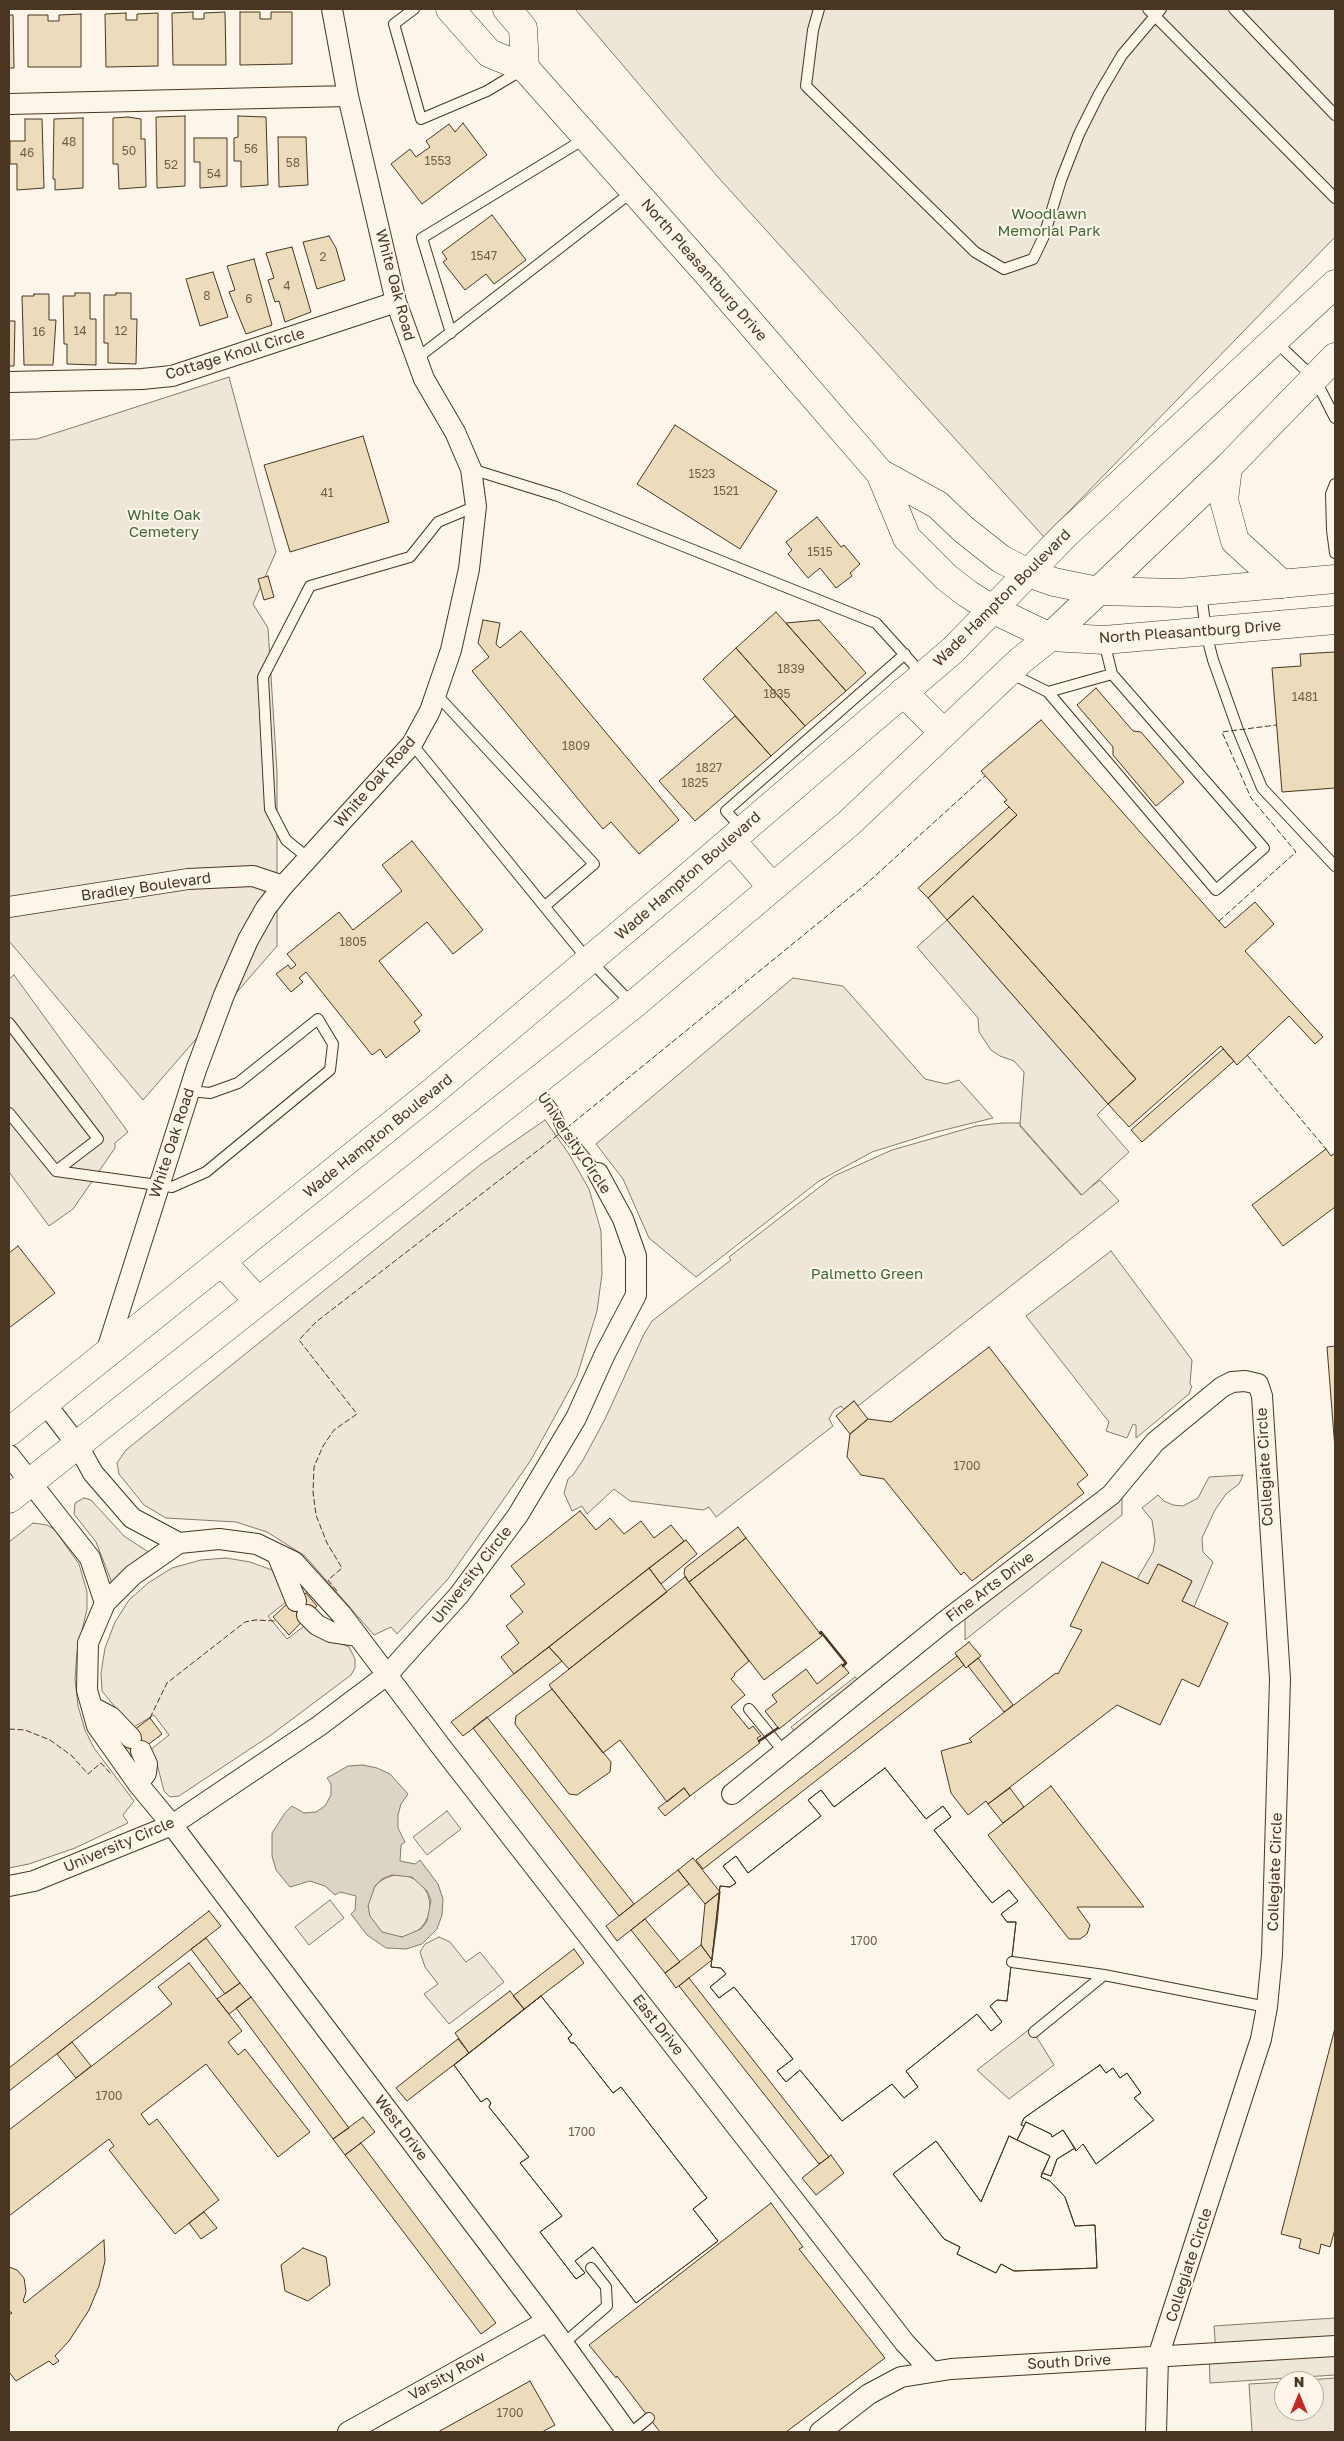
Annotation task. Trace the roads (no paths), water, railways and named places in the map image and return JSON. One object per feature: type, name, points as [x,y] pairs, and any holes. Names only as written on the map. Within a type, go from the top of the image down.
[{"type":"main road","name":"North Pleasantburg Drive","points":[[450,9],[489,53],[525,68],[634,190],[880,473],[907,538],[947,578],[992,610],[1050,637],[1104,640],[1206,633],[1335,620]]},
{"type":"main road","points":[[507,9],[523,28],[525,68]]},
{"type":"main road","name":"Wade Hampton Boulevard","points":[[9,1432],[222,1262],[590,961],[953,650],[1066,534],[1335,284]]},
{"type":"main road","points":[[9,1500],[633,1005],[849,823],[944,733],[1050,637],[1228,468],[1335,357]]},
{"type":"main road","points":[[1228,468],[1224,500],[1235,540],[1282,584]]},
{"type":"main road","name":"North Pleasantburg Drive","points":[[880,473],[938,505],[963,529],[1001,559],[1028,573],[1054,582],[1098,591],[1133,594],[1201,591],[1335,579]]},
{"type":"main road","points":[[903,692],[944,733]]},
{"type":"main road","points":[[737,835],[772,887]]},
{"type":"main road","points":[[222,1262],[258,1301]]},
{"type":"street","name":"White Oak Road","points":[[105,1356],[158,1185],[190,1091],[224,994],[248,940],[266,908],[282,886],[307,857],[376,786],[412,744],[430,711],[452,650],[468,569],[476,506],[471,469],[455,432],[424,379],[396,302],[348,96],[332,9]]},
{"type":"street","points":[[9,104],[348,96]]},
{"type":"street","name":"Cottage Knoll Circle","points":[[9,382],[142,379],[172,376],[396,302]]},
{"type":"street","name":"Bradley Boulevard","points":[[9,907],[197,878],[253,876],[282,886]]},
{"type":"street","name":"University Circle","points":[[9,1886],[34,1881],[172,1825],[319,1726],[388,1674],[459,1595],[518,1515],[576,1418],[605,1354],[636,1296],[636,1256],[623,1219],[598,1173]]},
{"type":"street","name":"Fine Arts Drive","points":[[732,1794],[944,1622],[1111,1495],[1155,1442],[1222,1387],[1232,1382],[1245,1381]]},
{"type":"street","name":"Collegiate Circle","points":[[1156,2432],[1158,2357],[1261,2039],[1267,2006],[1272,1955],[1280,1679],[1262,1396],[1258,1384],[1245,1381]]},
{"type":"street","points":[[9,1455],[90,1558],[105,1603],[133,1575],[178,1543],[132,1518],[94,1472],[78,1446],[45,1403]]},
{"type":"street","name":"East Drive","points":[[178,1543],[219,1539],[257,1544],[294,1562],[388,1674],[439,1744],[905,2342],[932,2372]]},
{"type":"street","points":[[277,1554],[302,1608],[317,1625],[332,1632],[358,1636]]},
{"type":"street","name":"West Drive","points":[[105,1603],[88,1643],[87,1690],[97,1726],[138,1784],[172,1825],[547,2321],[627,2432]]},
{"type":"street","points":[[92,1707],[111,1717],[136,1744],[147,1764],[146,1773],[138,1784]]},
{"type":"street","name":"Varsity Row","points":[[348,2432],[547,2321]]},
{"type":"street","name":"South Drive","points":[[820,2432],[869,2394],[901,2377],[932,2372],[1335,2346]]},
{"type":"lane","points":[[414,9],[394,24],[421,119],[487,90],[525,68]]},
{"type":"lane","points":[[819,9],[813,30],[806,86],[976,252],[1004,269],[1033,259],[1044,236],[1061,180],[1079,134],[1099,94],[1122,55],[1155,11],[1335,198]]},
{"type":"lane","points":[[1234,9],[1335,116]]},
{"type":"lane","points":[[451,333],[422,238],[587,137]]},
{"type":"lane","points":[[416,359],[634,190]]},
{"type":"lane","points":[[1274,340],[1315,379],[1335,418]]},
{"type":"lane","points":[[471,469],[558,496],[876,623],[924,675]]},
{"type":"lane","points":[[1335,484],[1331,494],[1335,553]]},
{"type":"lane","points":[[307,857],[286,840],[270,809],[263,677],[310,586],[410,557],[438,522],[476,506]]},
{"type":"lane","points":[[1201,591],[1206,633],[1238,730],[1262,788],[1335,866]]},
{"type":"lane","points":[[1010,672],[1048,692],[1216,890],[1264,848],[1112,674],[1104,640]]},
{"type":"lane","points":[[737,835],[726,811],[905,654]]},
{"type":"lane","points":[[1048,692],[1112,674]]},
{"type":"lane","points":[[436,694],[594,864],[545,906]]},
{"type":"lane","points":[[412,744],[590,961],[633,1005]]},
{"type":"lane","points":[[9,1113],[56,1171],[172,1187],[206,1172],[330,1070],[333,1044],[318,1019],[238,1083],[210,1093],[190,1091]]},
{"type":"lane","points":[[9,1023],[98,1139],[56,1171]]},
{"type":"lane","name":"University Circle","points":[[533,1083],[554,1111],[563,1131],[598,1173]]},
{"type":"lane","points":[[749,1709],[784,1752]]},
{"type":"lane","points":[[1012,1962],[1104,1975],[1267,2006]]},
{"type":"lane","points":[[1034,2032],[1104,1975]]},
{"type":"lane","points":[[563,2344],[606,2306],[606,2287],[591,2268]]},
{"type":"lane","points":[[627,2432],[649,2418]]},
{"type":"park label","name":"Woodlawn Memorial Park","points":[[1049,222]]},
{"type":"park label","name":"White Oak Cemetery","points":[[164,524]]},
{"type":"park label","name":"Palmetto Green","points":[[867,1274]]}]
